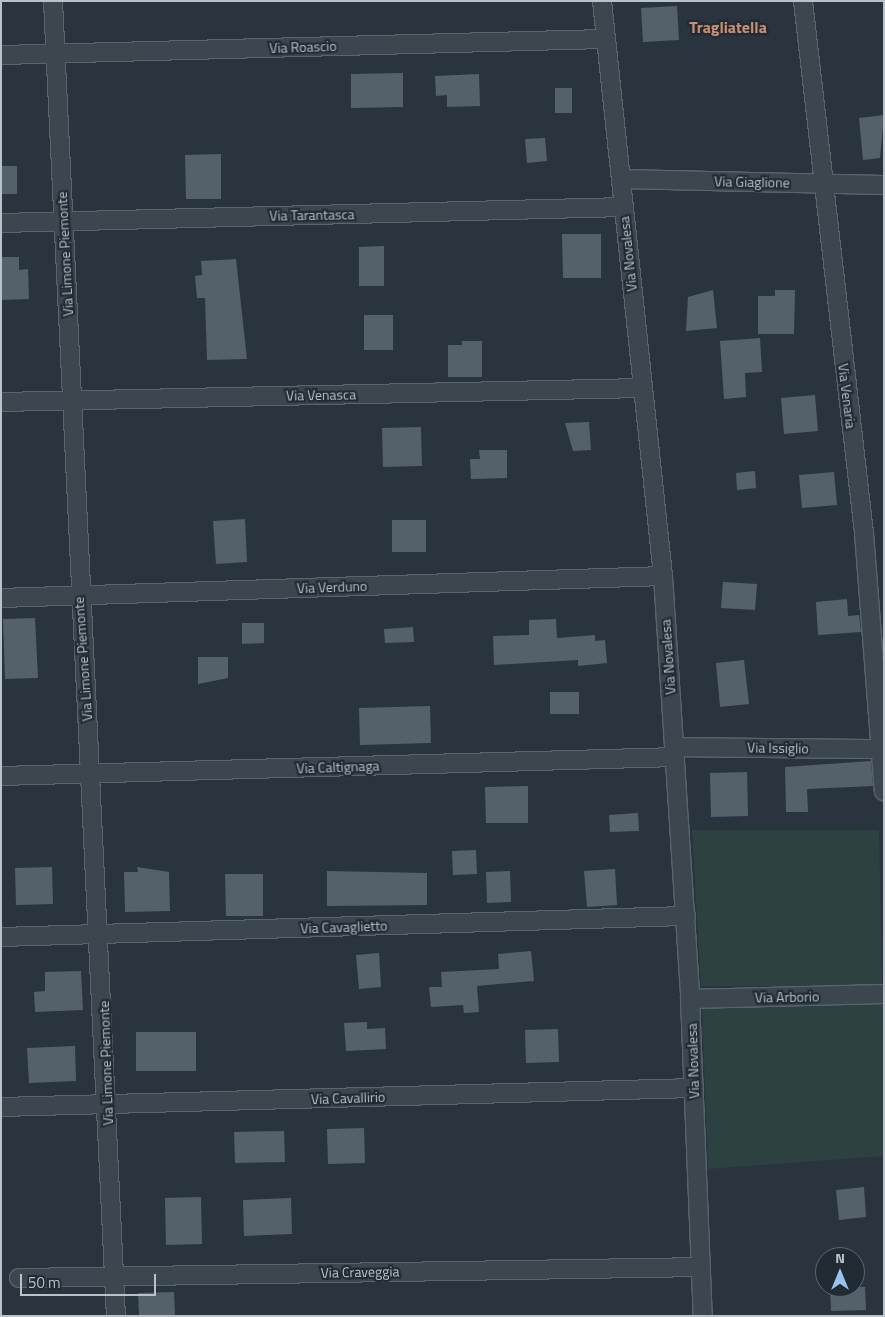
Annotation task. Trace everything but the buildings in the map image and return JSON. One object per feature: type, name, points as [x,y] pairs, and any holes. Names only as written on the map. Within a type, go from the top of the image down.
[{"type":"street","name":"Via Limone Piemonte","points":[[53,1],[79,596],[100,935],[116,1316]]},
{"type":"street","name":"Via Novalesa","points":[[602,1],[663,576],[686,916],[702,1316]]},
{"type":"street","name":"Via Venaria","points":[[802,1],[864,533],[884,791]]},
{"type":"street","name":"Via Roascio","points":[[1,55],[605,38]]},
{"type":"street","name":"Via Giaglione","points":[[621,179],[884,185]]},
{"type":"street","name":"Via Tarantasca","points":[[1,223],[623,207]]},
{"type":"street","name":"Via Venasca","points":[[1,402],[642,388]]},
{"type":"street","name":"Via Verduno","points":[[1,598],[663,576]]},
{"type":"street","name":"Via Issiglio","points":[[675,752],[882,749]]},
{"type":"street","name":"Via Caltignaga","points":[[1,776],[675,752]]},
{"type":"street","name":"Via Cavaglietto","points":[[1,937],[686,916]]},
{"type":"street","name":"Via Arborio","points":[[690,999],[884,994]]},
{"type":"street","name":"Via Cavallirio","points":[[1,1106],[108,1105],[694,1088]]},
{"type":"street","name":"Via Craveggia","points":[[20,1278],[701,1267]]},
{"type":"green space","points":[[692,830],[879,830],[882,986],[701,986]]},
{"type":"green space","points":[[884,1004],[884,1156],[708,1169],[702,1005]]},
{"type":"district","name":"Tragliatella","points":[[728,27]]}]
